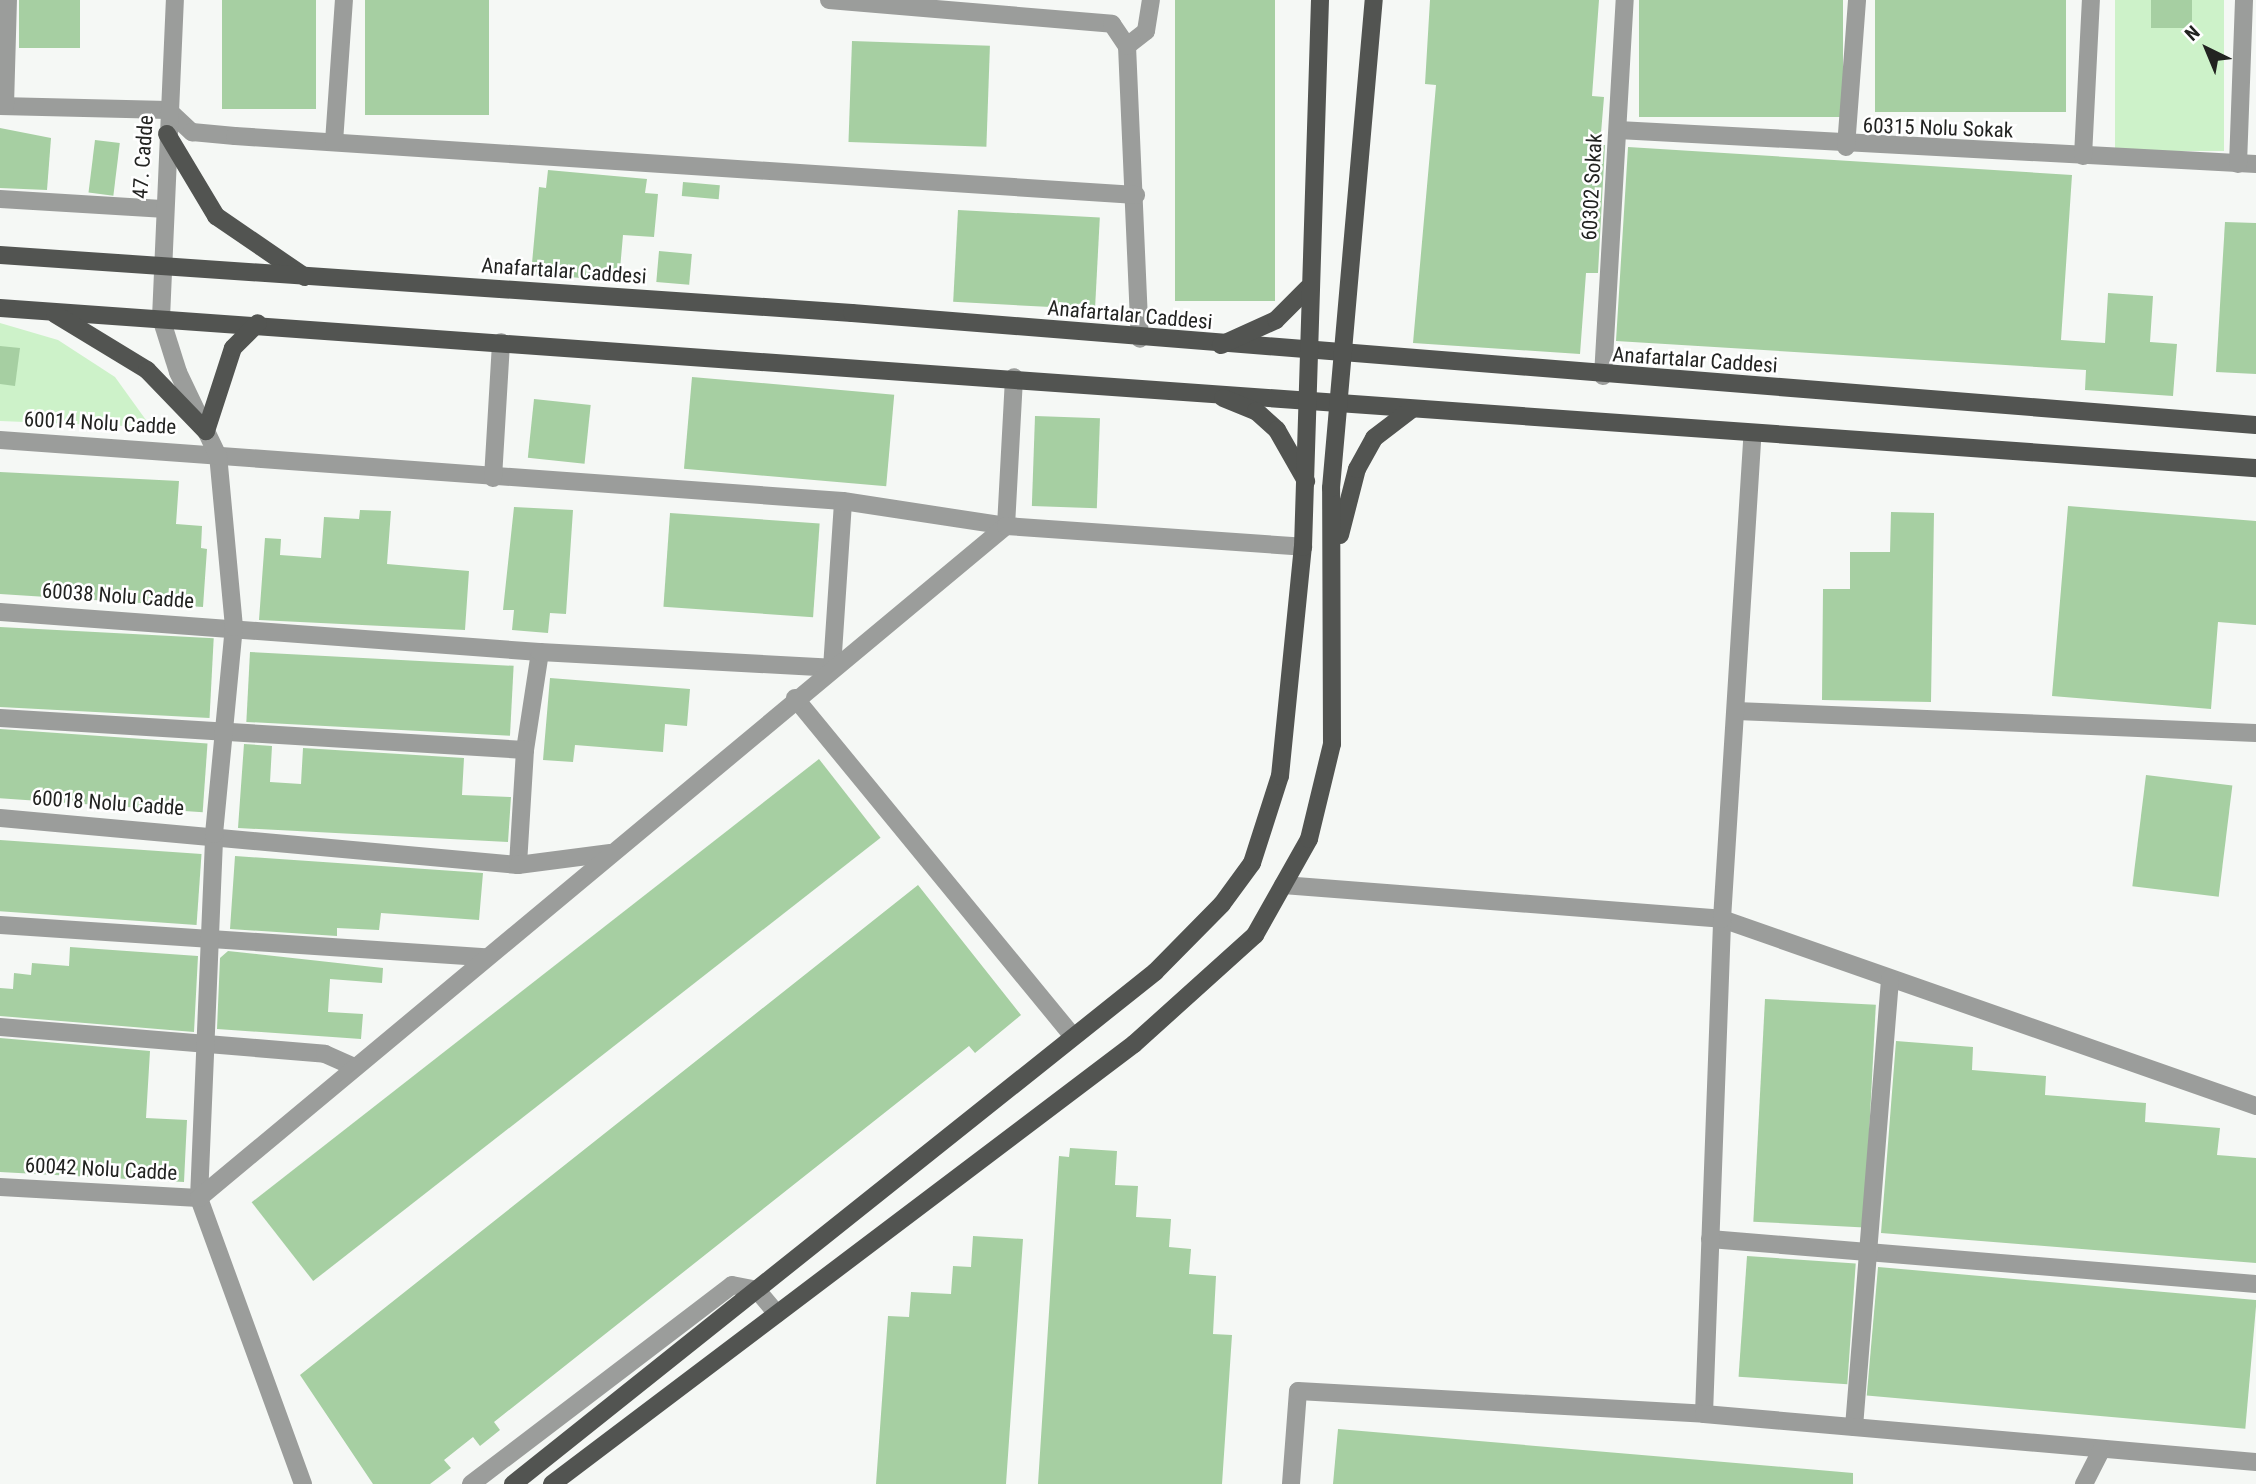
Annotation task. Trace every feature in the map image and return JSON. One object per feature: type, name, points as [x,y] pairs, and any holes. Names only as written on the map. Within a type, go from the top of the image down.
[{"type":"main road","points":[[513,1484],[1155,972],[1222,904],[1252,863],[1280,776],[1303,547],[1311,399],[1308,288],[1320,0]]},
{"type":"main road","points":[[552,1484],[1134,1044],[1255,935],[1283,886],[1309,839],[1332,744],[1336,403],[1374,0]]},
{"type":"main road","points":[[167,134],[216,216],[305,277]]},
{"type":"main road","name":"Anafartalar Caddesi","points":[[0,256],[1140,339],[2256,425]]},
{"type":"main road","points":[[1219,346],[1276,320],[1308,288]]},
{"type":"main road","points":[[0,308],[258,323],[1207,391],[1752,436],[2256,468]]},
{"type":"main road","points":[[53,312],[147,370],[206,431],[233,348],[258,323]]},
{"type":"main road","points":[[1207,391],[1256,411],[1277,430],[1307,483]]},
{"type":"main road","points":[[1335,552],[1357,469],[1374,438],[1412,409]]},
{"type":"street","points":[[8,0],[2,106],[169,110],[192,132],[1136,195]]},
{"type":"street","name":"47. Cadde","points":[[174,0],[159,267],[161,318],[218,456]]},
{"type":"street","points":[[334,142],[344,0]]},
{"type":"street","points":[[829,0],[1112,24],[1127,46],[1136,195],[1140,339]]},
{"type":"street","points":[[1127,46],[1146,31],[1151,0]]},
{"type":"street","name":"60302 Sokak","points":[[1603,376],[1625,0]]},
{"type":"street","points":[[1846,147],[1857,0]]},
{"type":"street","points":[[2083,156],[2091,0]]},
{"type":"street","points":[[2244,0],[2247,164]]},
{"type":"street","name":"60315 Nolu Sokak","points":[[1618,130],[1846,147],[2247,164]]},
{"type":"street","points":[[0,199],[162,209]]},
{"type":"street","points":[[493,478],[500,342]]},
{"type":"street","points":[[198,1198],[795,698],[1006,526],[1014,377]]},
{"type":"street","points":[[1704,1414],[1722,919],[1752,436]]},
{"type":"street","name":"60014 Nolu Cadde","points":[[0,440],[197,452],[218,456],[493,478],[843,501],[1006,526],[1303,547]]},
{"type":"street","points":[[218,456],[234,627],[214,834],[198,1198],[303,1484]]},
{"type":"street","points":[[832,668],[843,501]]},
{"type":"street","name":"60038 Nolu Cadde","points":[[0,611],[540,652],[832,668]]},
{"type":"street","points":[[518,865],[525,750],[540,652]]},
{"type":"street","points":[[795,698],[1073,1037]]},
{"type":"street","points":[[1736,711],[2256,733]]},
{"type":"street","points":[[0,718],[525,750]]},
{"type":"street","name":"60018 Nolu Cadde","points":[[0,818],[214,834],[518,865],[610,853]]},
{"type":"street","points":[[1283,886],[1722,919],[2256,1106]]},
{"type":"street","points":[[0,925],[485,957]]},
{"type":"street","points":[[1854,1427],[1890,978]]},
{"type":"street","points":[[0,1027],[325,1054],[354,1067]]},
{"type":"street","name":"60042 Nolu Cadde","points":[[0,1187],[198,1198]]},
{"type":"street","points":[[1710,1240],[2256,1284]]},
{"type":"street","points":[[471,1484],[732,1285],[757,1290],[776,1314]]},
{"type":"street","points":[[1291,1484],[1298,1391],[1704,1414],[2256,1462]]},
{"type":"street","points":[[2084,1484],[2102,1449]]},
{"type":"green space","points":[[2115,0],[2224,0],[2224,151],[2115,151]]},
{"type":"green space","points":[[0,323],[58,340],[115,377],[151,427],[0,421]]},
{"type":"building","points":[[19,0],[80,0],[80,48],[19,48]]},
{"type":"building","points":[[222,0],[316,0],[316,109],[222,109]]},
{"type":"building","points":[[365,0],[489,0],[489,115],[365,115]]},
{"type":"building","points":[[1175,0],[1275,0],[1275,301],[1175,301]]},
{"type":"building","points":[[1430,0],[1599,0],[1592,96],[1604,97],[1600,145],[1605,145],[1598,273],[1586,273],[1580,354],[1413,343],[1436,85],[1425,84]]},
{"type":"building","points":[[1639,0],[1843,0],[1843,117],[1639,117]]},
{"type":"building","points":[[1875,0],[2066,0],[2066,112],[1875,112]]},
{"type":"building","points":[[2151,0],[2192,0],[2192,28],[2151,28]]},
{"type":"building","points":[[852,41],[990,46],[986,147],[848,142]]},
{"type":"building","points":[[0,128],[51,138],[47,190],[0,188]]},
{"type":"building","points":[[95,140],[120,143],[113,196],[89,193]]},
{"type":"building","points":[[1628,147],[2072,175],[2061,340],[2105,343],[2108,293],[2153,296],[2150,342],[2177,344],[2173,396],[2085,390],[2086,370],[1616,341]]},
{"type":"building","points":[[548,170],[647,179],[645,193],[658,194],[654,237],[623,235],[619,281],[531,274],[539,187],[546,188]]},
{"type":"building","points":[[683,182],[720,185],[719,199],[682,196]]},
{"type":"building","points":[[958,210],[1100,217],[1095,309],[953,302]]},
{"type":"building","points":[[2225,222],[2256,223],[2256,374],[2216,372]]},
{"type":"building","points":[[659,251],[692,254],[689,285],[656,282]]},
{"type":"building","points":[[0,346],[20,348],[15,386],[0,384]]},
{"type":"building","points":[[692,377],[894,395],[886,486],[684,469]]},
{"type":"building","points":[[534,399],[591,405],[585,464],[528,458]]},
{"type":"building","points":[[1035,416],[1100,418],[1097,508],[1032,506]]},
{"type":"building","points":[[0,472],[179,481],[176,524],[202,526],[201,548],[207,549],[203,607],[0,594]]},
{"type":"building","points":[[2068,506],[2256,521],[2256,625],[2218,622],[2211,709],[2052,696]]},
{"type":"building","points":[[514,507],[573,510],[566,614],[550,613],[548,633],[512,630],[514,610],[503,610]]},
{"type":"building","points":[[360,510],[391,511],[387,564],[469,571],[465,630],[259,620],[265,538],[281,539],[280,555],[321,558],[324,517],[359,519]]},
{"type":"building","points":[[1891,512],[1934,513],[1931,702],[1822,700],[1823,589],[1850,589],[1850,552],[1890,552]]},
{"type":"building","points":[[670,513],[820,523],[813,617],[663,607]]},
{"type":"building","points":[[0,627],[214,638],[210,718],[0,707]]},
{"type":"building","points":[[250,652],[514,666],[510,736],[246,722]]},
{"type":"building","points":[[550,678],[690,689],[687,726],[665,724],[663,752],[575,745],[573,762],[543,760]]},
{"type":"building","points":[[0,729],[207,744],[203,812],[0,798]]},
{"type":"building","points":[[244,744],[272,746],[270,782],[301,784],[303,748],[464,758],[462,795],[511,797],[508,842],[238,828]]},
{"type":"building","points":[[819,759],[881,838],[313,1281],[252,1202]]},
{"type":"building","points":[[2146,775],[2232,786],[2219,897],[2132,886]]},
{"type":"building","points":[[0,840],[202,854],[197,925],[0,911]]},
{"type":"building","points":[[235,856],[483,873],[479,920],[381,913],[379,930],[337,928],[337,936],[230,929]]},
{"type":"building","points":[[918,885],[1021,1015],[975,1053],[969,1046],[494,1422],[500,1430],[480,1446],[473,1437],[444,1460],[451,1468],[430,1484],[373,1484],[300,1375]]},
{"type":"building","points":[[70,947],[198,956],[194,1032],[0,1016],[0,988],[13,989],[14,973],[31,975],[32,963],[69,966]]},
{"type":"building","points":[[228,951],[383,968],[382,983],[330,979],[328,1012],[363,1014],[361,1039],[217,1029],[220,958]]},
{"type":"building","points":[[1765,999],[1876,1005],[1864,1228],[1753,1222]]},
{"type":"building","points":[[0,1038],[150,1051],[146,1118],[187,1120],[184,1182],[0,1172]]},
{"type":"building","points":[[1896,1041],[1973,1047],[1972,1070],[2046,1076],[2045,1095],[2146,1103],[2145,1122],[2220,1128],[2217,1155],[2256,1158],[2256,1263],[1881,1233]]},
{"type":"building","points":[[1070,1148],[1117,1151],[1115,1185],[1138,1186],[1136,1217],[1171,1219],[1169,1247],[1191,1249],[1189,1274],[1216,1276],[1213,1334],[1232,1335],[1222,1484],[1038,1484],[1059,1156],[1069,1157]]},
{"type":"building","points":[[973,1236],[1023,1239],[1006,1484],[876,1484],[888,1316],[909,1317],[911,1292],[951,1294],[953,1266],[971,1267]]},
{"type":"building","points":[[1747,1256],[1856,1264],[1847,1384],[1739,1377]]},
{"type":"building","points":[[1878,1267],[2256,1300],[2245,1429],[1867,1396]]},
{"type":"building","points":[[1338,1429],[1853,1473],[1853,1484],[1333,1484]]}]
